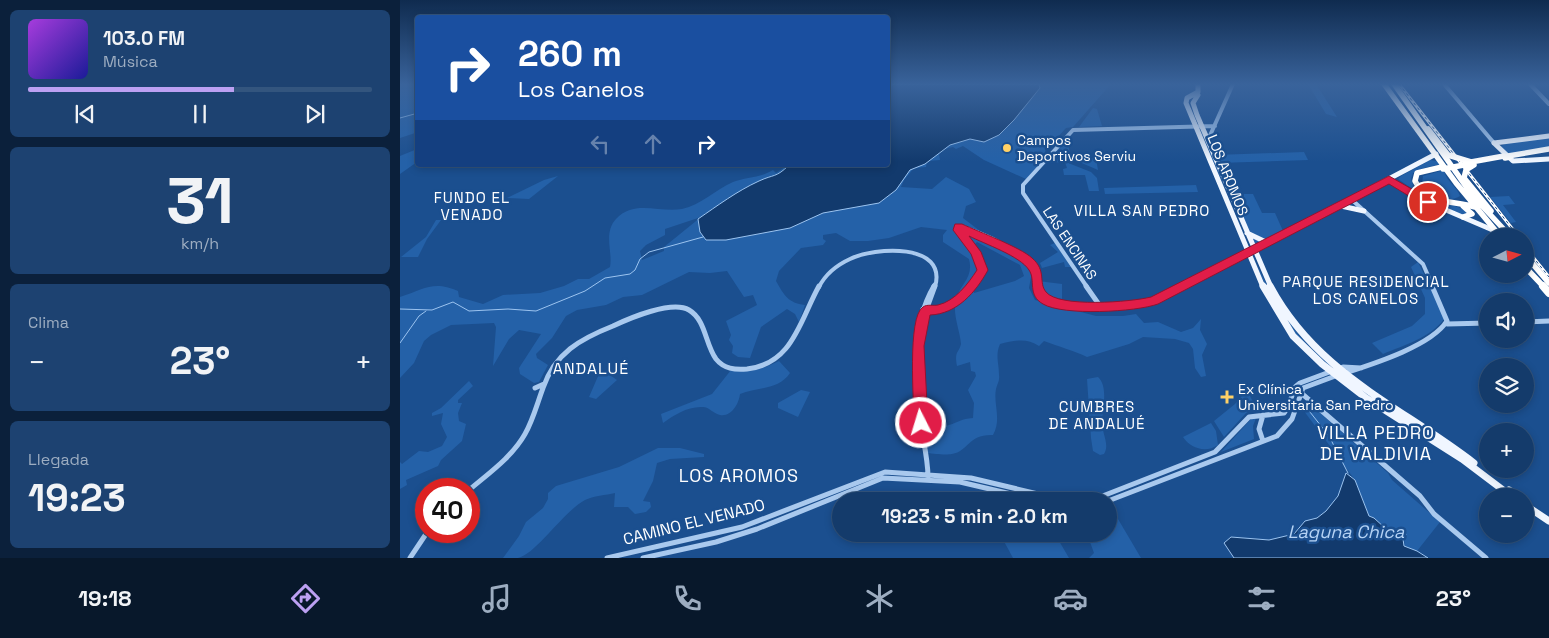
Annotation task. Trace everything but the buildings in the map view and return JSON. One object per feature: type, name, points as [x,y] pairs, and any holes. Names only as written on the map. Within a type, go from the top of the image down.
[{"type":"highway","points":[[1403,110],[1463,192],[1492,228]]},
{"type":"highway","points":[[1413,110],[1472,195],[1503,228]]},
{"type":"highway","points":[[1414,110],[1448,156],[1472,163],[1549,150]]},
{"type":"highway","points":[[1476,208],[1443,203],[1431,198],[1421,191],[1415,183],[1415,177],[1419,172],[1508,158]]},
{"type":"highway","points":[[1472,163],[1465,171],[1464,178],[1504,228]]},
{"type":"highway","points":[[1442,168],[1420,175],[1418,181],[1422,189],[1434,197],[1449,201],[1460,200],[1463,192]]},
{"type":"highway","points":[[1457,204],[1472,212],[1471,216],[1463,217]]},
{"type":"highway","points":[[1534,266],[1549,283]]},
{"type":"highway","points":[[1534,276],[1549,292]]},
{"type":"main road","name":"LOS AROMOS","points":[[1190,110],[1208,140],[1218,163],[1231,203],[1251,252]]},
{"type":"main road","name":"LOS AROMOS","points":[[1195,110],[1211,163],[1246,233],[1251,252]]},
{"type":"main road","points":[[1494,143],[1549,135]]},
{"type":"main road","points":[[1494,143],[1508,158],[1549,159]]},
{"type":"main road","points":[[1437,156],[1391,178],[1251,252],[1265,292],[1281,320],[1304,347],[1381,408],[1462,459],[1501,488]]},
{"type":"main road","points":[[1211,163],[1218,163]]},
{"type":"main road","points":[[1391,178],[1432,204],[1485,228]]},
{"type":"main road","points":[[1338,206],[1364,211]]},
{"type":"main road","points":[[1246,233],[1268,243]]},
{"type":"main road","points":[[1337,372],[1442,438],[1508,488]]},
{"type":"main road","points":[[1534,507],[1549,516]]},
{"type":"main road","points":[[1534,511],[1549,521]]},
{"type":"street","points":[[1208,140],[1222,110]]},
{"type":"street","points":[[1466,110],[1494,143]]},
{"type":"street","points":[[1199,126],[1215,126]]},
{"type":"street","name":"LAS ENCINAS","points":[[1102,306],[1092,296],[1022,192],[1024,184],[1073,130],[1199,126]]},
{"type":"street","points":[[1292,419],[1284,414],[1298,384],[1337,372],[1360,368],[1430,338],[1441,331],[1447,324],[1446,315],[1423,264],[1351,200]]},
{"type":"street","points":[[925,309],[943,309],[960,299],[982,270],[976,252],[958,230],[960,226],[1027,260],[1037,271],[1038,290],[1046,300],[1062,306],[1102,306],[1151,302],[1251,252]]},
{"type":"street","points":[[480,480],[518,444],[532,420],[555,360],[572,346],[651,311],[672,306],[685,308],[694,315],[710,352],[722,363],[742,369],[762,365],[778,356],[796,338],[817,289],[827,275],[843,263],[862,255],[908,252],[920,255],[934,265],[937,273],[935,283],[925,309]]},
{"type":"street","points":[[928,477],[919,396],[918,354],[920,327],[935,283]]},
{"type":"street","points":[[929,301],[935,308]]},
{"type":"street","points":[[925,309],[943,309]]},
{"type":"street","points":[[1534,322],[1549,321]]},
{"type":"street","points":[[1447,324],[1479,323]]},
{"type":"street","points":[[1117,497],[1263,442],[1282,432],[1292,419],[1300,392],[1308,385],[1337,372]]},
{"type":"street","points":[[535,388],[545,384]]},
{"type":"street","points":[[1300,392],[1420,496],[1434,514],[1486,558]]},
{"type":"street","name":"CAMINO EL VENADO","points":[[607,558],[742,527],[878,474],[977,479],[1055,498],[1089,499],[1114,493],[1218,450],[1248,418],[1284,414]]},
{"type":"street","points":[[1263,415],[1259,429],[1263,442]]},
{"type":"street","points":[[1201,458],[1215,459]]},
{"type":"street","name":"CAMINO EL VENADO","points":[[643,558],[750,532],[793,516],[876,480],[928,477],[969,483],[1005,492]]},
{"type":"street","points":[[410,558],[420,543]]},
{"type":"shaded area","points":[[400,110],[415,110],[415,133],[400,138]]},
{"type":"shaded area","points":[[890,110],[1088,110],[1073,127],[1066,128],[1045,151],[1047,156],[1026,179],[984,160],[963,146],[956,149],[953,147],[944,149],[939,154],[940,160],[927,161],[926,167],[914,168],[901,187],[932,189],[946,177],[969,189],[976,202],[966,206],[963,218],[1001,247],[1033,266],[1029,288],[1035,300],[1096,316],[1136,314],[1144,323],[1158,322],[1181,332],[1193,328],[1201,319],[1200,330],[1207,344],[1202,355],[1206,376],[1201,377],[1195,368],[1193,349],[1189,343],[1175,339],[1143,337],[1129,344],[1087,357],[1044,341],[1039,346],[1029,341],[1000,344],[997,356],[999,379],[995,395],[997,423],[993,435],[978,437],[962,450],[952,454],[928,453],[924,432],[973,418],[974,403],[968,390],[976,376],[975,372],[971,371],[970,362],[957,366],[956,361],[956,355],[961,344],[955,305],[958,294],[970,271],[969,259],[943,242],[943,235],[947,230],[921,227],[889,238],[868,241],[850,241],[836,233],[823,235],[823,239],[826,241],[823,245],[801,248],[779,271],[776,281],[787,298],[805,305],[799,322],[795,314],[787,309],[761,327],[750,358],[738,357],[732,353],[733,346],[729,340],[731,335],[726,321],[757,305],[753,295],[744,297],[727,271],[710,273],[689,272],[642,295],[623,297],[606,305],[577,310],[566,316],[552,338],[536,354],[537,358],[548,365],[539,382],[534,383],[520,374],[519,368],[541,334],[519,330],[509,339],[493,366],[496,327],[494,323],[451,325],[431,335],[424,341],[414,363],[400,378],[400,297],[429,287],[442,286],[458,291],[459,297],[483,304],[503,295],[540,293],[564,286],[578,279],[589,279],[610,267],[610,230],[612,224],[623,213],[639,208],[682,209],[695,204],[733,182],[763,175],[773,170],[776,173],[785,167],[890,167]],"holes":[[[701,217],[664,247],[664,251],[642,260],[640,251],[646,245],[665,235],[665,229]],[[977,242],[1020,265],[1024,276],[1015,281],[974,293],[973,289],[986,270],[984,260],[974,245]]]},
{"type":"shaded area","points":[[1091,110],[1097,110],[1102,126],[1079,127]]},
{"type":"shaded area","points":[[1324,110],[1333,110],[1337,117],[1326,114]]},
{"type":"shaded area","points":[[1199,127],[1202,130],[1232,207]]},
{"type":"shaded area","points":[[1549,138],[1549,147],[1506,154],[1501,146],[1507,143]]},
{"type":"shaded area","points":[[1067,139],[1071,158],[1096,158],[1098,170],[1056,152]]},
{"type":"shaded area","points":[[415,150],[415,163],[400,174],[400,156]]},
{"type":"shaded area","points":[[1304,152],[1308,160],[1218,163],[1215,155]]},
{"type":"shaded area","points":[[1053,157],[1091,172],[1097,178],[1099,191],[1089,191],[1085,175],[1064,175],[1063,169],[1067,168],[1065,162],[1047,163]]},
{"type":"shaded area","points":[[1430,160],[1441,164],[1413,173],[1411,179],[1421,194],[1398,179]]},
{"type":"shaded area","points":[[1444,170],[1447,178],[1457,189],[1460,196],[1450,199],[1439,198],[1429,192],[1422,184],[1423,176]]},
{"type":"shaded area","points":[[558,176],[529,199],[507,198],[544,180]]},
{"type":"shaded area","points":[[1196,185],[1198,192],[1105,194],[1104,188]]},
{"type":"shaded area","points":[[1234,194],[1253,194],[1262,213],[1275,213],[1283,231],[1254,248]]},
{"type":"shaded area","points":[[1423,196],[1436,202],[1454,206],[1470,213],[1463,215],[1433,203]]},
{"type":"shaded area","points":[[1509,196],[1515,204],[1503,205],[1516,222],[1511,223],[1490,197]]},
{"type":"shaded area","points":[[436,220],[441,220],[427,239],[418,257],[401,257],[426,237]]},
{"type":"shaded area","points":[[1055,243],[1071,267],[1065,267],[1064,262],[1042,268],[1040,263],[1058,252],[1050,245]]},
{"type":"shaded area","points":[[1249,248],[1274,299],[1306,343],[1331,366],[1377,401],[1373,402],[1302,343],[1270,297]]},
{"type":"shaded area","points":[[1418,262],[1444,319],[1424,336],[1383,354],[1372,343],[1412,326],[1425,314],[1425,298],[1411,267]]},
{"type":"shaded area","points":[[1038,281],[1062,284],[1062,299],[1047,294]]},
{"type":"shaded area","points":[[779,361],[790,373],[774,385],[740,394],[736,405],[728,414],[720,415],[705,407],[697,407],[682,412],[663,423],[661,414],[712,394],[731,370],[756,370]]},
{"type":"shaded area","points":[[604,371],[617,380],[596,399],[589,397],[599,374]]},
{"type":"shaded area","points":[[1098,377],[1104,393],[1102,427],[1106,443],[1104,454],[1100,455],[1093,451],[1087,379]]},
{"type":"shaded area","points":[[469,381],[473,386],[458,400],[458,403],[462,403],[458,413],[459,421],[466,424],[462,441],[441,460],[438,466],[406,480],[407,485],[400,489],[400,462],[402,464],[419,451],[428,452],[442,446],[447,437],[441,424],[443,413],[432,416],[432,413],[441,408]]},
{"type":"shaded area","points":[[801,390],[810,392],[798,417],[778,408],[778,403]]},
{"type":"shaded area","points":[[1247,390],[1256,408],[1246,413],[1224,437],[1214,421],[1235,404]]},
{"type":"shaded area","points":[[1305,405],[1319,412],[1440,522],[1417,551],[1405,547],[1404,537],[1396,538],[1374,518],[1369,516],[1355,480],[1301,407]]},
{"type":"shaded area","points":[[1256,418],[1253,426],[1254,439],[1221,452],[1251,419]]},
{"type":"shaded area","points":[[1211,423],[1216,431],[1218,445],[1209,449],[1194,447],[1183,437]]},
{"type":"shaded area","points":[[658,448],[680,448],[704,454],[704,457],[670,459],[657,463],[653,481],[643,501],[650,502],[651,507],[646,512],[635,514],[628,507],[614,507],[615,493],[588,499],[568,514],[525,555],[518,558],[503,558],[519,536],[526,522],[543,508],[548,499],[548,493],[556,486],[619,467]]},
{"type":"shaded area","points":[[1117,519],[1141,558],[1089,558],[1094,553],[1090,542],[1117,542]]},
{"type":"shaded area","points":[[1004,542],[1060,542],[1069,558],[1013,558]]},
{"type":"water","points":[[890,110],[1022,110],[999,135],[984,142],[970,139],[950,145],[925,164],[910,170],[896,190],[879,203],[823,213],[790,228],[726,240],[706,240],[700,232],[698,219],[743,189],[778,174],[787,167],[890,167]]},
{"type":"water","name":"Laguna Chica","points":[[1346,473],[1355,480],[1369,516],[1374,518],[1396,538],[1399,538],[1401,534],[1406,534],[1403,539],[1404,546],[1428,558],[1234,558],[1224,543],[1231,537],[1269,540],[1294,534],[1305,521],[1317,518],[1326,511],[1338,496]]},
{"type":"waterway","points":[[400,118],[415,114]]},
{"type":"waterway","points":[[400,309],[432,310],[453,302],[469,311],[508,309],[536,311],[585,291],[605,278],[630,274],[635,270],[640,259],[649,252],[703,237]]},
{"type":"waterway","points":[[400,343],[419,316],[426,311]]},
{"type":"waterway","points":[[1306,407],[1329,436],[1348,473]]},
{"type":"railway","points":[[1419,110],[1512,228]]},
{"type":"railway","points":[[1534,258],[1549,277]]},
{"type":"place","name":"Campos Deportivos Serviu","points":[[1007,148]]},
{"type":"place","name":"Ex Clínica Universitaria San Pedro","points":[[1227,397]]},
{"type":"district","name":"FUNDO EL VENADO","points":[[472,206]]},
{"type":"district","name":"VILLA SAN PEDRO","points":[[1142,210]]},
{"type":"district","name":"PARQUE RESIDENCIAL LOS CANELOS","points":[[1366,290]]},
{"type":"district","name":"ANDALUÉ","points":[[591,368]]},
{"type":"district","name":"CUMBRES DE ANDALUÉ","points":[[1097,414]]},
{"type":"district","name":"VILLA PEDRO DE VALDIVIA","points":[[1376,442]]},
{"type":"district","name":"LOS AROMOS","points":[[739,475]]},
{"type":"route","points":[[921,423],[918,346],[920,327],[926,310],[938,310],[954,304],[974,284],[982,270],[980,259],[958,230],[958,226],[962,226],[1027,260],[1037,271],[1038,290],[1042,298],[1046,300],[1062,306],[1139,304],[1154,301],[1389,180],[1401,185],[1428,202]]}]
